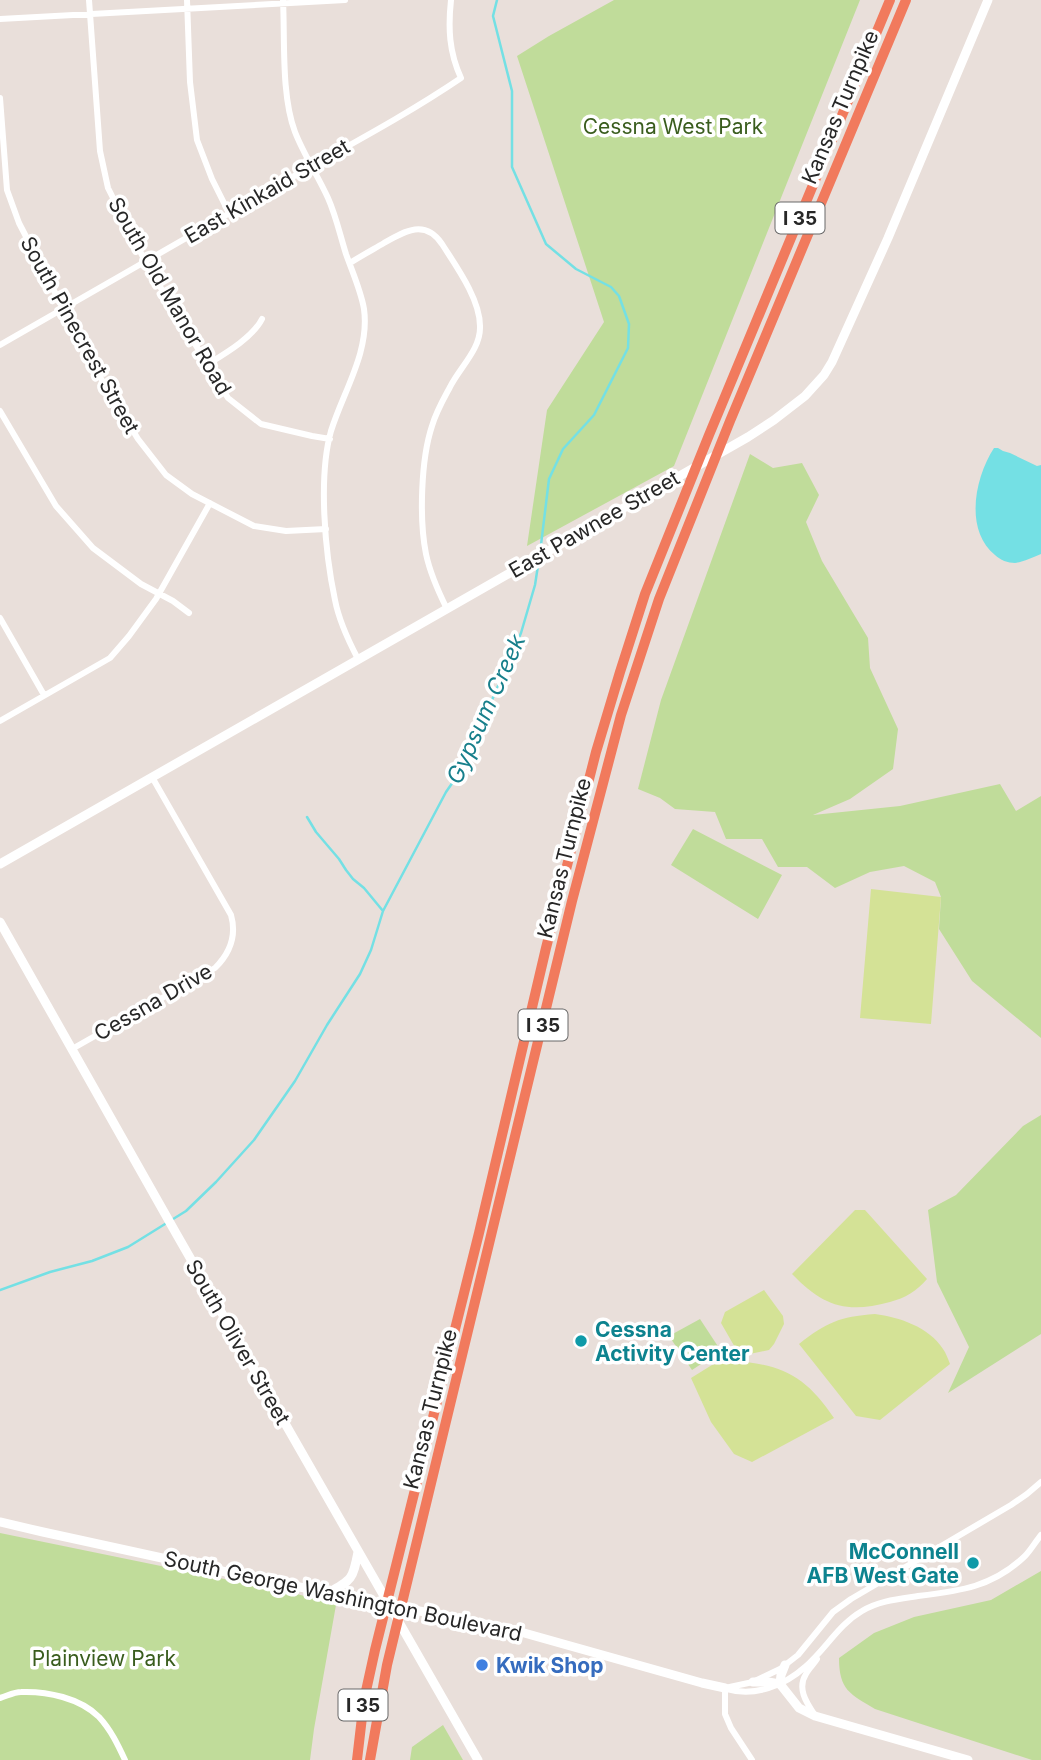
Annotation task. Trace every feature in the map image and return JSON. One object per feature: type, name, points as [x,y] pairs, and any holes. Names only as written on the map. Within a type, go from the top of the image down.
[{"type":"highway","name":"Kansas Turnpike","points":[[357,1760],[364,1700],[375,1650],[479,1233],[546,948],[596,752],[620,672],[645,594],[890,0]]},
{"type":"highway","name":"Kansas Turnpike","points":[[370,1760],[387,1665],[572,901],[621,715],[659,599],[730,421],[906,0]]},
{"type":"main road","name":"East Pawnee Street","points":[[0,864],[774,420],[805,396],[832,362],[859,307],[989,0]]},
{"type":"main road","name":"South Oliver Street","points":[[0,922],[478,1760]]},
{"type":"main road","name":"South George Washington Boulevard","points":[[0,1522],[130,1552],[510,1629],[725,1688]]},
{"type":"main road","points":[[328,1593],[352,1576],[358,1552]]},
{"type":"main road","points":[[785,1665],[780,1675],[780,1684],[799,1708],[815,1716],[968,1760]]},
{"type":"main road","points":[[753,1682],[780,1684]]},
{"type":"street","name":"South Old Manor Road","points":[[89,0],[100,151],[108,188],[145,260],[228,398],[261,424],[330,439]]},
{"type":"street","points":[[0,19],[187,4],[212,8],[283,1],[345,0]]},
{"type":"street","name":"East Kinkaid Street","points":[[0,345],[433,97],[461,78],[453,62],[450,38],[451,0]]},
{"type":"street","points":[[283,1],[290,116],[328,199],[363,309],[362,349],[330,439],[325,469],[326,529],[335,601],[346,635],[358,659]]},
{"type":"street","points":[[187,4],[190,82],[197,140],[229,213]]},
{"type":"street","name":"South Pinecrest Street","points":[[0,98],[7,190],[19,223],[92,364],[138,439],[166,475],[192,494],[254,526],[286,531],[326,529]]},
{"type":"street","points":[[349,263],[401,233],[413,229],[425,230],[436,235],[442,244],[475,301],[480,315],[478,342],[453,380],[431,427],[426,449],[423,486],[426,553],[436,587],[447,609]]},
{"type":"street","points":[[208,364],[257,328],[262,319]]},
{"type":"street","points":[[0,411],[56,506],[93,548],[141,584],[189,612]]},
{"type":"street","points":[[0,720],[110,658],[159,594],[210,503]]},
{"type":"street","points":[[0,618],[44,695]]},
{"type":"street","name":"Cessna Drive","points":[[72,1049],[215,968],[226,957],[233,940],[234,926],[231,915],[152,777]]},
{"type":"street","points":[[725,1688],[753,1682],[785,1665],[798,1655],[833,1612],[851,1599],[1011,1505],[1041,1482]]},
{"type":"street","points":[[725,1688],[738,1692],[753,1692],[780,1684],[805,1667],[844,1623],[863,1610],[878,1603],[901,1598],[974,1588],[1004,1573],[1026,1555],[1041,1535]]},
{"type":"street","points":[[815,1716],[806,1702],[802,1683],[823,1647]]},
{"type":"street","points":[[725,1688],[724,1714],[752,1760]]},
{"type":"street","points":[[0,1698],[18,1691],[47,1694],[74,1701],[97,1716],[114,1736],[125,1760]]},
{"type":"green space","name":"Cessna West Park","points":[[614,0],[860,0],[674,466],[527,546],[547,410],[604,322],[517,56]]},
{"type":"green space","points":[[750,454],[773,468],[802,463],[819,495],[806,522],[822,561],[868,638],[870,668],[898,729],[893,769],[850,799],[813,815],[900,806],[1000,784],[1016,811],[1041,796],[1041,1038],[972,981],[939,929],[941,897],[935,882],[904,866],[870,872],[835,888],[807,867],[778,867],[762,839],[726,839],[715,812],[675,809],[660,798],[638,789],[661,700]]},
{"type":"green space","points":[[693,829],[782,875],[758,919],[671,865]]},
{"type":"green space","points":[[871,889],[941,897],[931,1024],[860,1018]]},
{"type":"green space","points":[[1041,1115],[1041,1334],[948,1393],[969,1347],[937,1282],[928,1210],[956,1195],[1023,1126]]},
{"type":"green space","points":[[855,1210],[865,1210],[927,1279],[915,1290],[890,1302],[848,1307],[814,1294],[792,1274]]},
{"type":"green space","points":[[764,1290],[783,1316],[784,1324],[769,1350],[740,1356],[721,1323],[725,1312]]},
{"type":"green space","points":[[875,1314],[922,1329],[937,1341],[950,1364],[880,1420],[856,1416],[799,1344],[834,1322]]},
{"type":"green space","points":[[700,1319],[721,1351],[692,1370],[669,1336]]},
{"type":"green space","points":[[730,1361],[764,1365],[791,1374],[813,1392],[834,1418],[752,1462],[734,1454],[711,1422],[691,1378],[712,1365]]},
{"type":"green space","name":"Plainview Park","points":[[0,1533],[297,1594],[336,1605],[310,1760],[0,1760]]},
{"type":"green space","points":[[1041,1571],[1041,1760],[1032,1760],[875,1709],[853,1695],[844,1684],[839,1658],[874,1633],[914,1617],[991,1600]]},
{"type":"green space","points":[[443,1725],[463,1760],[410,1760],[412,1747]]},
{"type":"water","points":[[994,448],[1037,466],[1041,465],[1041,554],[1018,562],[1007,562],[995,555],[985,544],[976,518],[978,488]]},
{"type":"waterway","name":"Gypsum Creek","points":[[497,0],[493,16],[512,91],[512,167],[546,244],[576,269],[611,287],[619,296],[629,324],[628,348],[594,415],[563,449],[549,479],[540,553]]},
{"type":"waterway","name":"Gypsum Creek","points":[[0,1290],[128,1247],[186,1211],[254,1140],[295,1081],[360,974],[371,950],[383,911],[446,792],[462,769],[521,633],[535,585],[539,559]]},
{"type":"waterway","points":[[307,817],[353,879],[383,911]]},
{"type":"place","name":"Cessna Activity Center","points":[[581,1341]]},
{"type":"place","name":"McConnell AFB West Gate","points":[[973,1563]]},
{"type":"place","name":"Kwik Shop","points":[[482,1665]]}]
